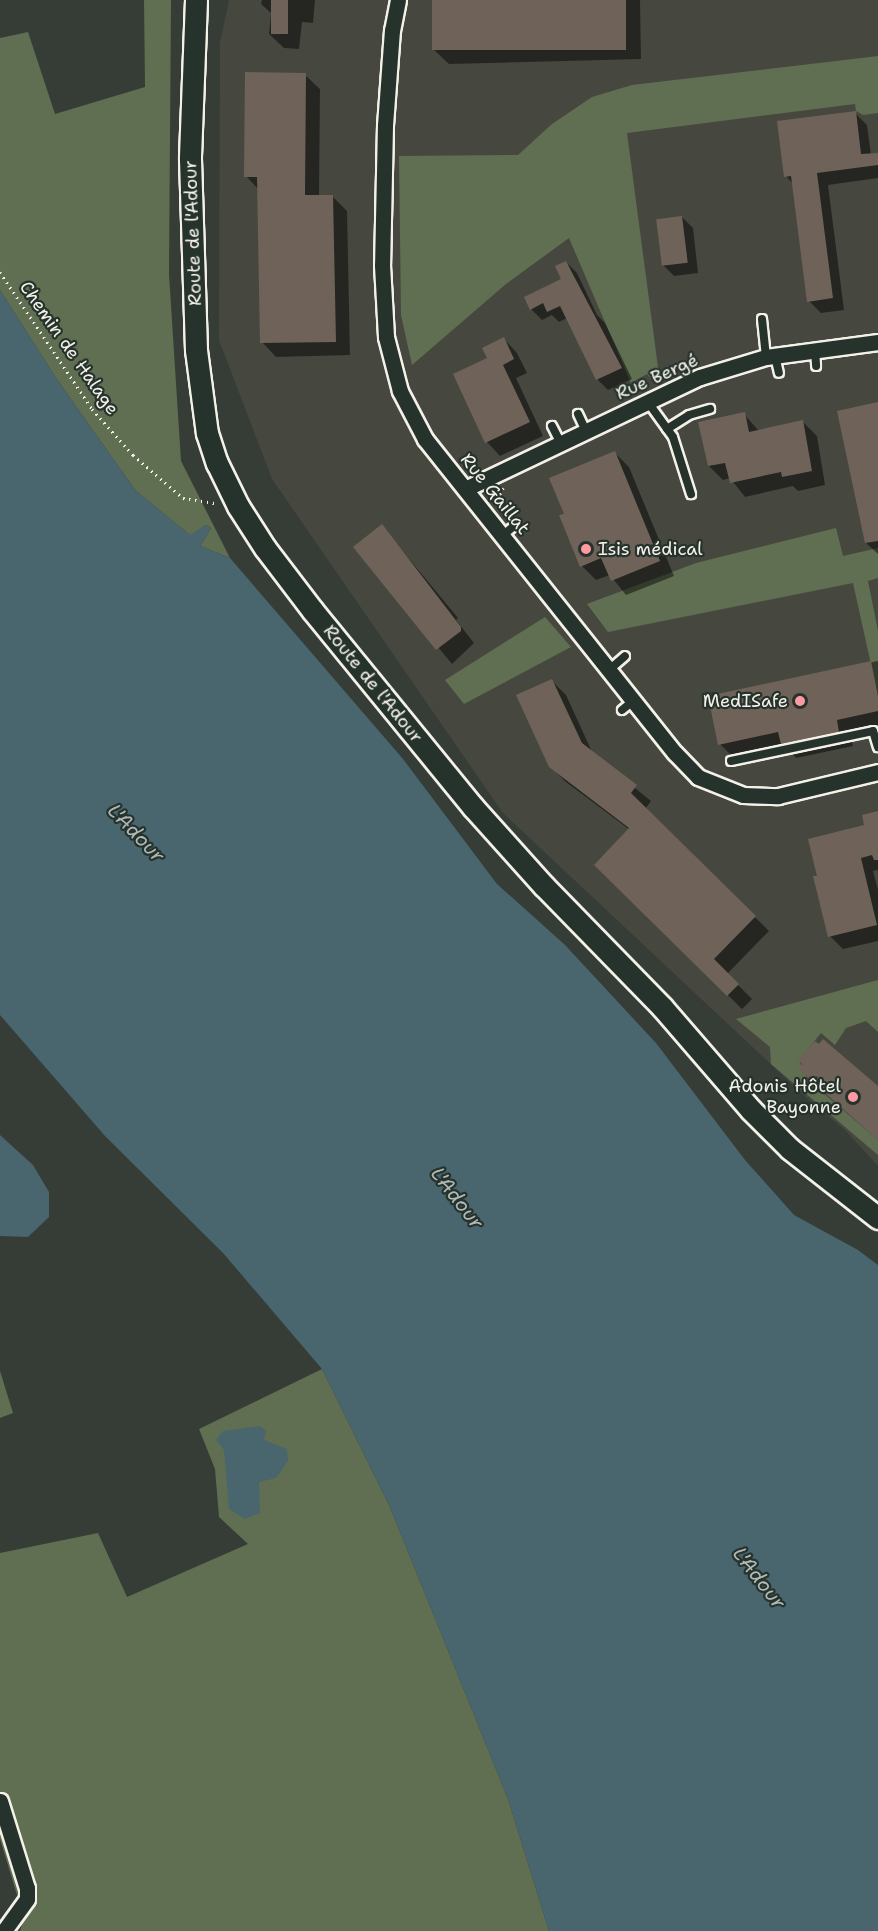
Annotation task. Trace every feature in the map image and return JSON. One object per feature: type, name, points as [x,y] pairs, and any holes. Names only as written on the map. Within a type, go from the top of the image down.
[{"type":"main road","name":"Route de l'Adour","points":[[196,0],[190,159],[196,350],[207,433],[217,464],[238,506],[265,548],[313,611],[481,816],[662,1007],[751,1110],[790,1149],[878,1218]]},
{"type":"street","name":"Rue Gaillat","points":[[398,0],[392,30],[385,125],[382,265],[386,337],[393,373],[425,439],[465,489],[508,531],[609,670],[628,706],[698,777],[743,795],[778,796],[878,772]]},
{"type":"street","name":"Rue Bergé","points":[[465,489],[700,377],[771,356],[878,342]]},
{"type":"street","points":[[0,1801],[27,1888],[27,1899],[4,1931]]},
{"type":"lane","points":[[762,319],[771,356],[779,374]]},
{"type":"lane","points":[[815,350],[816,366]]},
{"type":"lane","points":[[647,401],[673,436],[691,494]]},
{"type":"lane","points":[[667,429],[689,415],[710,409]]},
{"type":"lane","points":[[578,414],[586,431]]},
{"type":"lane","points":[[552,426],[561,444]]},
{"type":"lane","points":[[609,670],[625,656]]},
{"type":"lane","points":[[731,761],[873,731],[878,747]]},
{"type":"path","name":"Chemin de Halage","points":[[0,272],[92,409],[133,455],[183,498],[238,506]]},
{"type":"shaded area","points":[[229,0],[878,0],[878,1166],[844,1129],[810,1101],[503,813],[272,479],[219,340],[220,43]]},
{"type":"green space","points":[[144,0],[171,0],[169,274],[181,461],[230,558],[200,546],[211,528],[206,525],[191,536],[135,490],[56,378],[0,290],[0,38],[28,32],[55,114],[145,87]]},
{"type":"green space","points":[[878,56],[878,113],[863,115],[856,111],[855,104],[627,133],[659,375],[651,379],[647,374],[631,383],[569,238],[506,284],[412,365],[401,315],[399,156],[518,155],[552,124],[592,97],[632,85]]},
{"type":"green space","points":[[836,528],[843,556],[878,548],[878,578],[868,581],[878,631],[878,696],[853,583],[608,632],[587,604],[696,563]]},
{"type":"green space","points":[[545,617],[571,647],[464,704],[445,680]]},
{"type":"green space","points":[[878,980],[878,1032],[866,1021],[846,1028],[835,1045],[821,1033],[799,1060],[807,1079],[878,1140],[878,1155],[771,1064],[770,1047],[736,1019]]},
{"type":"green space","points":[[322,1369],[390,1507],[508,1799],[549,1931],[20,1931],[24,1918],[0,1839],[0,1553],[98,1533],[127,1597],[248,1544],[219,1517],[215,1469],[199,1429]]},
{"type":"green space","points":[[0,1371],[13,1413],[0,1418]]},
{"type":"water","name":"L'Adour","points":[[0,290],[56,378],[135,490],[190,535],[206,525],[211,528],[200,546],[230,558],[403,759],[497,884],[565,945],[656,1043],[745,1160],[794,1215],[858,1250],[878,1265],[878,1931],[549,1931],[508,1799],[390,1507],[322,1369],[223,1253],[105,1136],[0,1015]]},
{"type":"water","points":[[0,1135],[33,1165],[49,1192],[49,1217],[28,1237],[0,1236]]},
{"type":"water","points":[[259,1426],[266,1430],[264,1440],[287,1449],[288,1461],[276,1478],[259,1482],[260,1513],[245,1519],[229,1509],[224,1450],[216,1440],[223,1431]]},
{"type":"building","points":[[271,0],[288,0],[288,34],[271,34]]},
{"type":"building","points":[[432,0],[626,0],[626,50],[432,50]]},
{"type":"building","points":[[245,72],[306,73],[305,195],[333,195],[336,342],[260,343],[257,177],[244,177]]},
{"type":"building","points":[[856,111],[861,154],[878,153],[878,165],[817,173],[833,298],[807,302],[791,176],[784,177],[777,121]]},
{"type":"building","points":[[682,216],[688,263],[662,266],[656,219]]},
{"type":"building","points":[[566,261],[622,368],[596,380],[560,306],[547,312],[543,303],[530,310],[524,297],[561,279],[555,266]]},
{"type":"building","points":[[504,337],[514,359],[503,365],[530,422],[485,443],[453,374],[487,358],[482,348]]},
{"type":"building","points":[[878,402],[878,541],[865,543],[837,411]]},
{"type":"building","points":[[745,412],[749,432],[803,420],[812,471],[782,477],[781,472],[730,483],[725,463],[708,466],[698,422]]},
{"type":"building","points":[[615,451],[660,561],[611,581],[601,558],[580,567],[559,515],[564,514],[549,478]]},
{"type":"building","points":[[382,524],[461,627],[461,631],[436,650],[353,547]]},
{"type":"building","points":[[871,661],[878,696],[878,711],[837,720],[839,732],[781,744],[778,732],[718,745],[708,696]]},
{"type":"building","points":[[552,679],[582,743],[637,785],[631,793],[756,916],[714,959],[739,984],[727,996],[594,865],[629,828],[549,767],[516,695]]},
{"type":"building","points":[[878,811],[878,860],[874,860],[872,855],[861,858],[877,925],[828,937],[813,876],[817,876],[808,839],[864,825],[862,815]]},
{"type":"building","name":"Adonis Hôtel Bayonne","points":[[823,1039],[878,1086],[878,1140],[798,1069],[802,1064],[798,1060],[815,1041],[819,1044]]},
{"type":"place","name":"Isis médical","points":[[586,549]]},
{"type":"place","name":"MedISafe","points":[[800,701]]},
{"type":"place","name":"Adonis Hôtel Bayonne","points":[[853,1097]]}]
